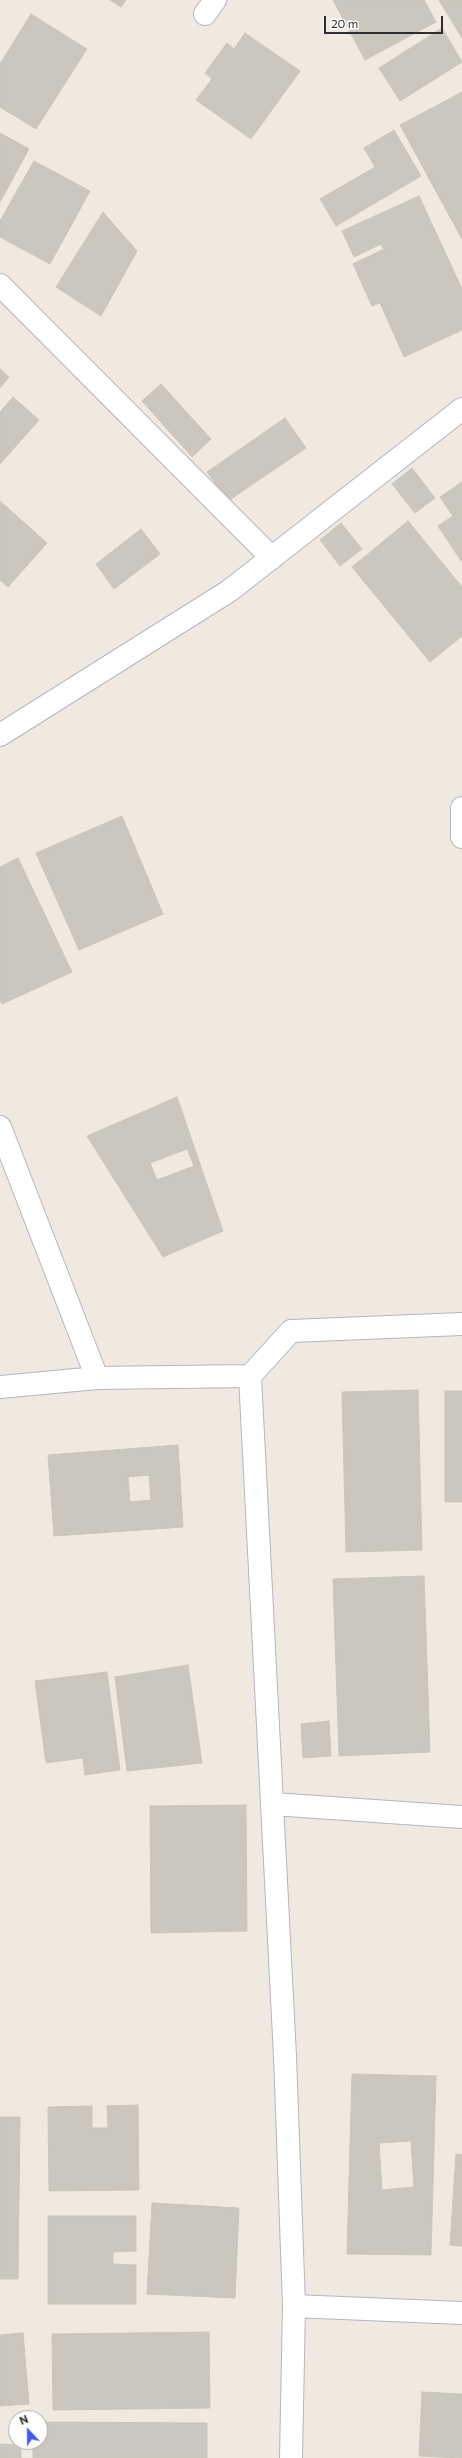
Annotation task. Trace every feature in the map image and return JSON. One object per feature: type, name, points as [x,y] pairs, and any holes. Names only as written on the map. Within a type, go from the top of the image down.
[{"type":"street","points":[[0,285],[272,558]]},
{"type":"street","points":[[0,735],[229,591],[462,409]]},
{"type":"street","points":[[462,808],[462,837]]},
{"type":"street","points":[[0,1127],[97,1378]]},
{"type":"street","points":[[291,2458],[294,2306],[273,1804],[250,1376],[291,1331],[462,1324]]},
{"type":"street","points":[[0,1387],[97,1378],[250,1376]]},
{"type":"street","points":[[273,1804],[462,1817]]},
{"type":"street","points":[[294,2306],[462,2313]]},
{"type":"building","points":[[110,0],[126,0],[121,7]]},
{"type":"building","points":[[333,0],[424,0],[436,22],[365,60]]},
{"type":"building","points":[[439,0],[462,0],[462,38]]},
{"type":"building","points":[[31,14],[87,49],[36,129],[0,107],[0,64]]},
{"type":"building","points":[[442,28],[462,62],[400,101],[379,68]]},
{"type":"building","points":[[245,33],[300,71],[251,139],[196,100],[212,79],[205,73],[227,43],[234,49]]},
{"type":"building","points":[[462,92],[462,239],[400,125]]},
{"type":"building","points":[[394,130],[421,176],[336,226],[320,199],[375,167],[364,148]]},
{"type":"building","points":[[0,133],[29,149],[0,202]]},
{"type":"building","points":[[34,161],[90,191],[50,264],[0,237],[0,221]]},
{"type":"building","points":[[419,196],[462,289],[462,330],[404,357],[380,303],[372,306],[353,264],[384,249],[381,244],[354,257],[342,231]]},
{"type":"building","points":[[103,212],[137,251],[101,316],[56,287]]},
{"type":"building","points":[[0,369],[9,377],[0,388]]},
{"type":"building","points":[[161,384],[211,439],[192,457],[142,401]]},
{"type":"building","points":[[13,397],[39,420],[0,464],[0,412]]},
{"type":"building","points":[[285,418],[306,448],[228,501],[207,472]]},
{"type":"building","points":[[412,468],[435,498],[415,513],[392,484]]},
{"type":"building","points":[[462,482],[462,562],[438,526],[453,516],[440,497]]},
{"type":"building","points":[[0,501],[47,543],[8,587],[0,580]]},
{"type":"building","points":[[408,521],[462,587],[462,636],[430,662],[352,567]]},
{"type":"building","points":[[341,523],[362,549],[340,566],[320,540]]},
{"type":"building","points":[[141,529],[160,554],[114,589],[96,564]]},
{"type":"building","points":[[122,816],[163,914],[79,950],[36,853]]},
{"type":"building","points":[[18,858],[72,972],[2,1004],[0,999],[0,867]]},
{"type":"building","points":[[177,1097],[223,1231],[163,1257],[87,1136]],"holes":[[[187,1149],[194,1166],[157,1180],[150,1163]]]},
{"type":"building","points":[[418,1390],[422,1550],[346,1552],[342,1392]]},
{"type":"building","points":[[445,1391],[462,1391],[462,1502],[445,1502]]},
{"type":"building","points":[[178,1445],[183,1527],[54,1536],[48,1455]],"holes":[[[149,1475],[151,1500],[130,1502],[128,1477]]]},
{"type":"building","points":[[424,1576],[430,1752],[339,1756],[333,1579]]},
{"type":"building","points":[[188,1665],[202,1763],[127,1771],[115,1677]]},
{"type":"building","points":[[107,1672],[120,1770],[85,1775],[83,1758],[46,1763],[35,1681]]},
{"type":"building","points":[[329,1721],[331,1756],[303,1758],[301,1724]]},
{"type":"building","points":[[246,1805],[247,1931],[151,1933],[150,1806]]},
{"type":"building","points":[[352,2074],[436,2076],[431,2255],[347,2254]],"holes":[[[411,2141],[414,2187],[382,2190],[379,2143]]]},
{"type":"building","points":[[138,2105],[139,2190],[49,2191],[48,2107],[92,2106],[92,2128],[108,2128],[107,2106]]},
{"type":"building","points":[[0,2117],[20,2117],[18,2279],[0,2279]]},
{"type":"building","points":[[456,2154],[462,2155],[462,2246],[450,2245]]},
{"type":"building","points":[[152,2203],[239,2208],[235,2298],[147,2294]]},
{"type":"building","points":[[48,2216],[136,2216],[136,2251],[113,2252],[113,2264],[136,2265],[136,2304],[48,2304]]},
{"type":"building","points":[[209,2332],[210,2408],[53,2410],[52,2334]]},
{"type":"building","points":[[23,2333],[29,2404],[0,2406],[0,2335]]},
{"type":"building","points":[[422,2392],[462,2394],[462,2458],[419,2456]]},
{"type":"building","points":[[48,2422],[207,2423],[207,2458],[33,2458],[33,2450],[48,2450]]},
{"type":"building","points":[[0,2444],[8,2444],[8,2450],[21,2450],[21,2458],[0,2458]]}]
